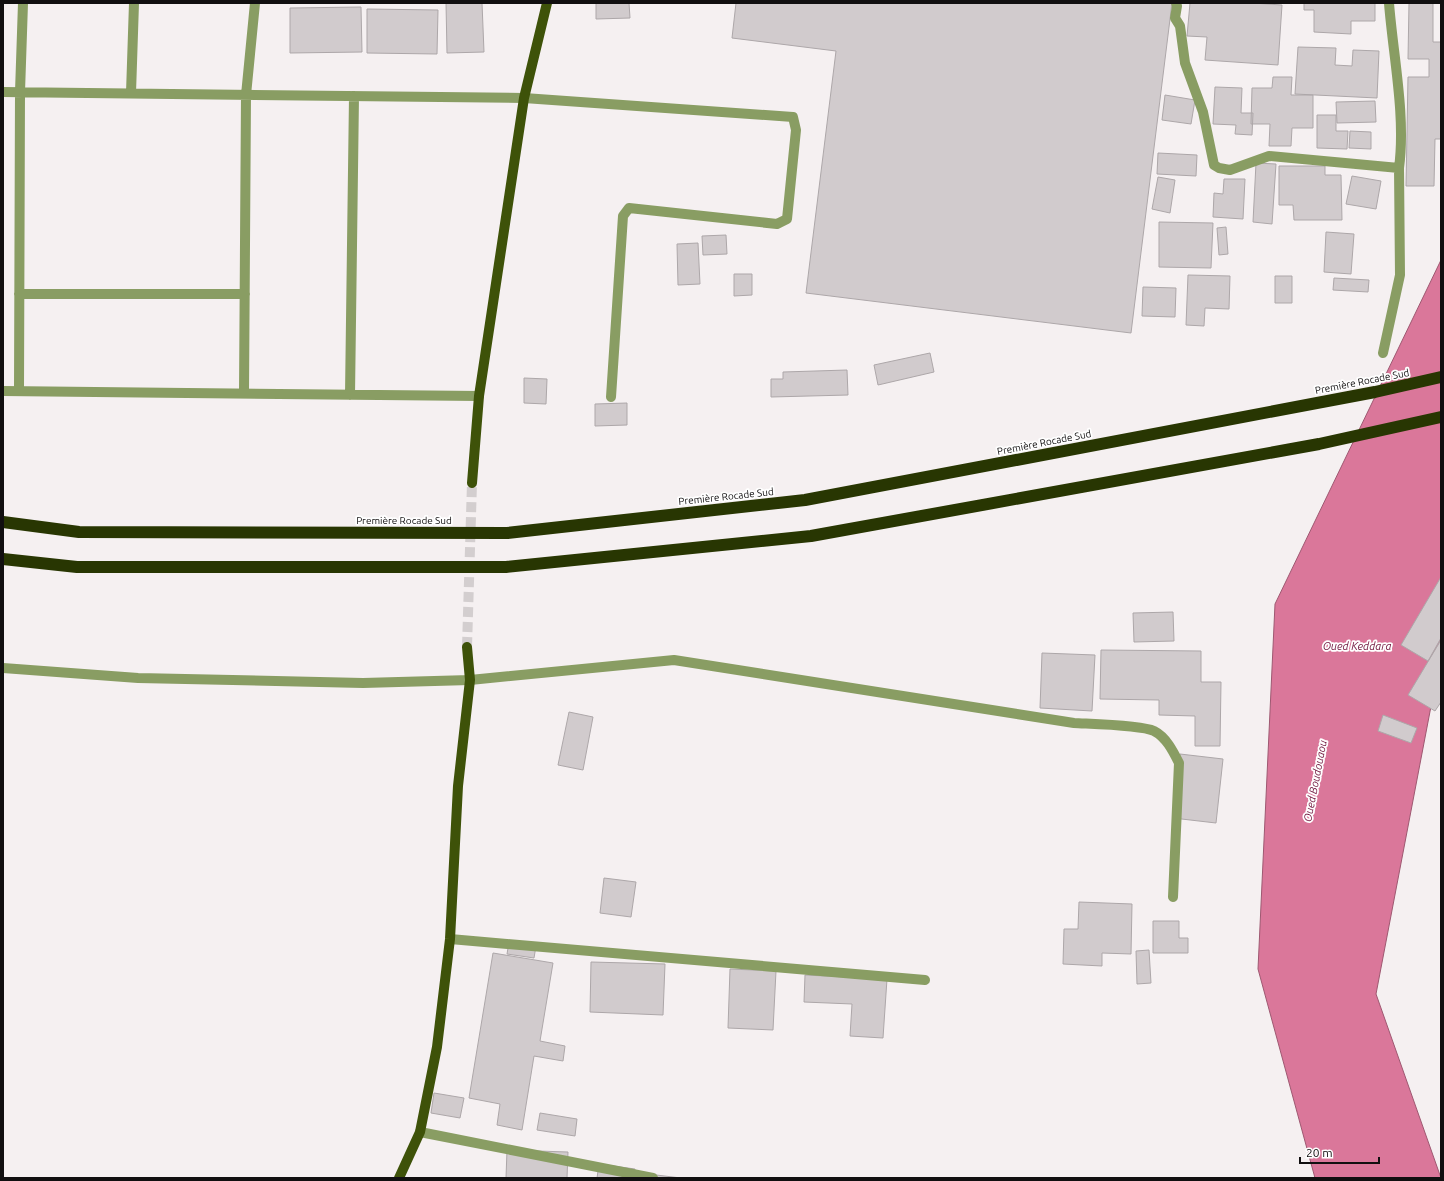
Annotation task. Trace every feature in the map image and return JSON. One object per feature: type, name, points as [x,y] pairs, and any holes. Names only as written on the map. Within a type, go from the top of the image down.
[{"type":"highway","name":"Première Rocade Sud","points":[[3,522],[79,532],[507,533],[805,500],[1441,377]]},
{"type":"highway","points":[[3,559],[77,567],[506,567],[811,536],[1318,444],[1441,417]]},
{"type":"main road","points":[[472,483],[479,396],[524,98],[546,3]]},
{"type":"main road","points":[[399,1178],[420,1132],[437,1047],[450,939],[458,786],[470,680],[467,647]]},
{"type":"street","points":[[19,391],[20,92],[23,3]]},
{"type":"street","points":[[131,93],[134,3]]},
{"type":"street","points":[[244,393],[246,94],[254,3]]},
{"type":"street","points":[[1176,3],[1178,6],[1175,18],[1180,26],[1185,63],[1201,106],[1214,164],[1219,168],[1230,170],[1269,156],[1399,168]]},
{"type":"street","points":[[1383,353],[1400,276],[1400,121],[1389,3]]},
{"type":"street","points":[[3,92],[524,98],[793,116],[796,130],[787,219],[777,224],[629,208],[623,216],[611,396]]},
{"type":"street","points":[[350,395],[354,96]]},
{"type":"street","points":[[19,294],[245,294]]},
{"type":"street","points":[[3,391],[479,396]]},
{"type":"street","points":[[3,668],[169,679],[363,683],[470,680],[674,660],[1074,723],[1131,727],[1154,731],[1169,744],[1179,763],[1173,897]]},
{"type":"street","points":[[450,939],[925,980]]},
{"type":"street","points":[[420,1132],[653,1178]]},
{"type":"water","name":"Oued Keddara","points":[[1441,260],[1441,654],[1376,994],[1441,1178],[1315,1178],[1258,969],[1275,604]]},
{"type":"building","points":[[446,3],[482,3],[484,52],[447,53]]},
{"type":"building","points":[[596,3],[629,3],[630,18],[596,19]]},
{"type":"building","points":[[736,3],[1172,3],[1131,333],[806,293],[836,51],[732,38]]},
{"type":"building","points":[[1190,3],[1252,3],[1282,5],[1278,65],[1205,60],[1207,37],[1187,36]]},
{"type":"building","points":[[1304,3],[1375,3],[1375,21],[1351,21],[1351,34],[1314,32],[1314,10],[1304,10]]},
{"type":"building","points":[[1409,3],[1433,3],[1433,42],[1441,42],[1441,139],[1435,139],[1434,186],[1406,186],[1408,77],[1429,77],[1429,59],[1408,59]]},
{"type":"building","points":[[361,7],[362,52],[290,53],[290,8]]},
{"type":"building","points":[[367,9],[438,10],[437,54],[367,53]]},
{"type":"building","points":[[1298,47],[1336,48],[1335,65],[1352,66],[1353,50],[1379,51],[1377,98],[1295,94]]},
{"type":"building","points":[[1273,77],[1292,77],[1291,95],[1313,95],[1313,128],[1292,128],[1291,146],[1269,146],[1270,124],[1251,124],[1252,88],[1272,88]]},
{"type":"building","points":[[1215,87],[1242,88],[1241,113],[1253,113],[1252,135],[1235,134],[1236,125],[1213,124]]},
{"type":"building","points":[[1165,95],[1195,100],[1191,124],[1162,120]]},
{"type":"building","points":[[1375,101],[1376,122],[1337,123],[1336,102]]},
{"type":"building","points":[[1317,115],[1336,115],[1336,131],[1348,131],[1347,149],[1317,148]]},
{"type":"building","points":[[1350,131],[1371,132],[1371,149],[1349,148]]},
{"type":"building","points":[[1158,153],[1197,155],[1196,176],[1157,174]]},
{"type":"building","points":[[1256,163],[1276,164],[1272,224],[1253,222]]},
{"type":"building","points":[[1279,166],[1325,166],[1325,175],[1341,175],[1342,220],[1294,220],[1293,205],[1279,205]]},
{"type":"building","points":[[1352,176],[1381,181],[1376,209],[1346,204]]},
{"type":"building","points":[[1158,177],[1175,180],[1170,213],[1152,209]]},
{"type":"building","points":[[1224,179],[1245,179],[1243,219],[1213,217],[1214,193],[1223,194]]},
{"type":"building","points":[[1159,222],[1213,223],[1211,268],[1159,267]]},
{"type":"building","points":[[1226,227],[1228,254],[1219,255],[1217,228]]},
{"type":"building","points":[[1326,232],[1354,234],[1351,274],[1324,272]]},
{"type":"building","points":[[726,235],[727,254],[703,255],[702,236]]},
{"type":"building","points":[[698,243],[700,284],[678,285],[677,244]]},
{"type":"building","points":[[734,274],[752,274],[752,295],[734,296]]},
{"type":"building","points":[[1188,275],[1230,276],[1229,309],[1205,308],[1204,326],[1186,325]]},
{"type":"building","points":[[1275,276],[1292,276],[1292,303],[1275,303]]},
{"type":"building","points":[[1334,278],[1369,280],[1368,292],[1333,290]]},
{"type":"building","points":[[1143,287],[1176,288],[1175,317],[1142,316]]},
{"type":"building","points":[[930,353],[934,372],[878,385],[874,365]]},
{"type":"building","points":[[847,370],[848,395],[771,397],[771,379],[783,379],[783,372]]},
{"type":"building","points":[[524,378],[547,379],[546,404],[524,403]]},
{"type":"building","points":[[627,403],[627,425],[595,426],[595,404]]},
{"type":"building","points":[[1441,577],[1441,638],[1428,661],[1401,645]]},
{"type":"building","points":[[1173,612],[1174,641],[1134,642],[1133,613]]},
{"type":"building","points":[[1441,640],[1441,702],[1435,711],[1408,695]]},
{"type":"building","points":[[1101,650],[1201,651],[1201,682],[1221,682],[1220,746],[1195,746],[1195,716],[1159,715],[1159,700],[1100,699]]},
{"type":"building","points":[[1042,653],[1095,655],[1092,711],[1040,708]]},
{"type":"building","points":[[569,712],[593,717],[583,770],[558,765]]},
{"type":"building","points":[[1383,715],[1417,728],[1411,743],[1378,731]]},
{"type":"building","points":[[1180,754],[1223,759],[1216,823],[1173,818]]},
{"type":"building","points":[[604,878],[636,882],[631,917],[600,913]]},
{"type":"building","points":[[1079,902],[1132,904],[1131,954],[1102,953],[1102,966],[1063,964],[1064,929],[1078,929]]},
{"type":"building","points":[[1153,921],[1179,921],[1179,938],[1188,938],[1188,953],[1153,953]]},
{"type":"building","points":[[509,942],[536,946],[534,958],[507,954]]},
{"type":"building","points":[[1149,950],[1151,983],[1137,984],[1136,951]]},
{"type":"building","points":[[493,953],[553,963],[540,1041],[565,1046],[563,1061],[534,1056],[522,1130],[497,1125],[500,1104],[469,1098]]},
{"type":"building","points":[[591,962],[665,964],[663,1015],[590,1012]]},
{"type":"building","points":[[730,969],[776,971],[773,1030],[728,1028]]},
{"type":"building","points":[[805,975],[887,979],[883,1038],[850,1036],[852,1004],[804,1002]]},
{"type":"building","points":[[434,1093],[464,1098],[460,1118],[431,1113]]},
{"type":"building","points":[[540,1113],[577,1119],[575,1136],[537,1130]]},
{"type":"building","points":[[507,1150],[568,1152],[567,1178],[506,1178]]},
{"type":"building","points":[[599,1164],[635,1169],[634,1178],[597,1178]]},
{"type":"building","points":[[648,1174],[681,1178],[648,1178]]},
{"type":"tunnel","points":[[467,647],[472,483]]},
{"type":"water label","name":"Oued Boudouaou","points":[[1315,781]]}]
